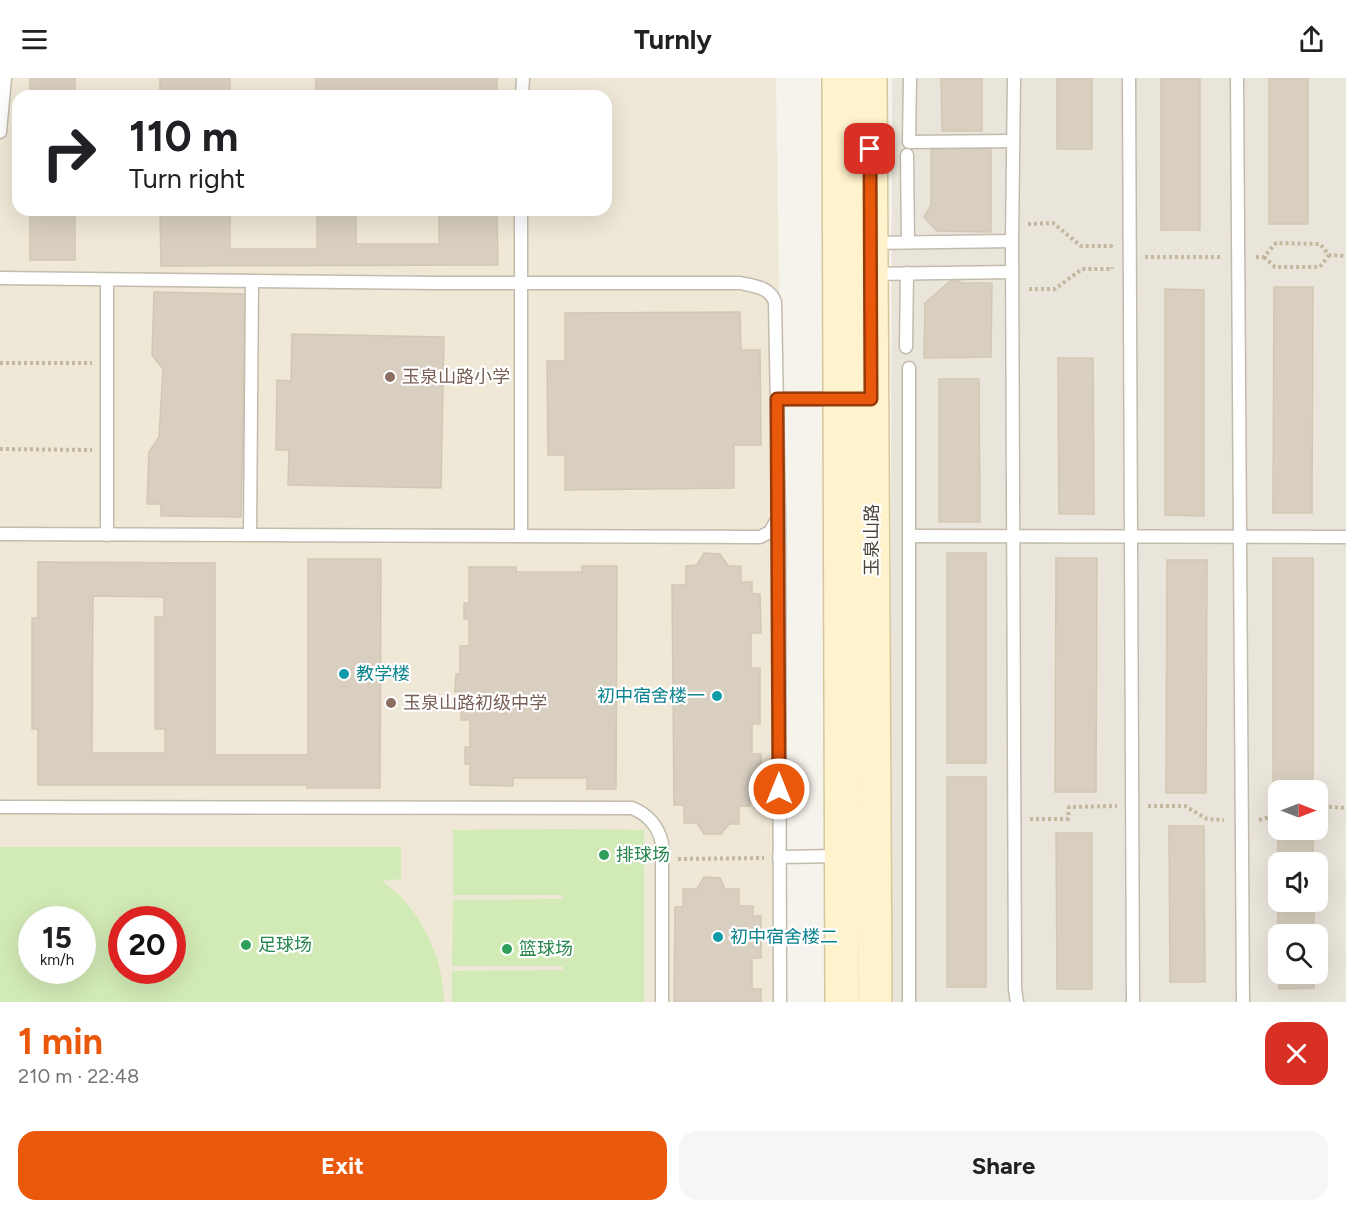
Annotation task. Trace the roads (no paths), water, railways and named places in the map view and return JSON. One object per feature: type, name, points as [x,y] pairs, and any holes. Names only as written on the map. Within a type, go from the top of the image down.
[{"type":"street","name":"玉泉山路","points":[[839,78],[855,259],[858,856],[875,1002]]},
{"type":"street","name":"玉泉山路","points":[[855,259],[870,78]]},
{"type":"street","name":"玉泉山路","points":[[842,1002],[858,856]]},
{"type":"lane","points":[[0,132],[5,78]]},
{"type":"lane","points":[[909,78],[909,142],[1013,141]]},
{"type":"lane","points":[[1014,78],[1012,224],[1014,989],[1017,1002]]},
{"type":"lane","points":[[1129,78],[1133,1002]]},
{"type":"lane","points":[[1237,78],[1243,1002]]},
{"type":"lane","points":[[907,155],[908,242]]},
{"type":"lane","points":[[521,216],[521,536]]},
{"type":"lane","points":[[855,259],[908,242],[1012,241]]},
{"type":"lane","points":[[855,259],[907,273],[1012,272]]},
{"type":"lane","points":[[906,347],[907,273]]},
{"type":"lane","points":[[0,279],[740,284],[758,287],[773,295],[775,302],[779,516],[780,1002]]},
{"type":"lane","points":[[107,280],[107,534]]},
{"type":"lane","points":[[249,535],[252,281]]},
{"type":"lane","points":[[909,368],[909,1002]]},
{"type":"lane","points":[[777,399],[856,399]]},
{"type":"lane","points":[[0,534],[760,537],[770,532],[779,516]]},
{"type":"lane","points":[[909,536],[1346,537]]},
{"type":"lane","points":[[0,807],[624,807],[638,810],[652,821],[660,835],[662,1002]]},
{"type":"lane","points":[[779,857],[858,856]]},
{"type":"place","name":"玉泉山路小学","points":[[390,377]]},
{"type":"place","name":"教学楼","points":[[344,674]]},
{"type":"place","name":"初中宿舍楼一","points":[[717,696]]},
{"type":"place","name":"玉泉山路初级中学","points":[[391,703]]},
{"type":"place","name":"排球场","points":[[604,855]]},
{"type":"place","name":"初中宿舍楼二","points":[[718,937]]},
{"type":"place","name":"足球场","points":[[246,945]]},
{"type":"place","name":"篮球场","points":[[507,949]]}]
